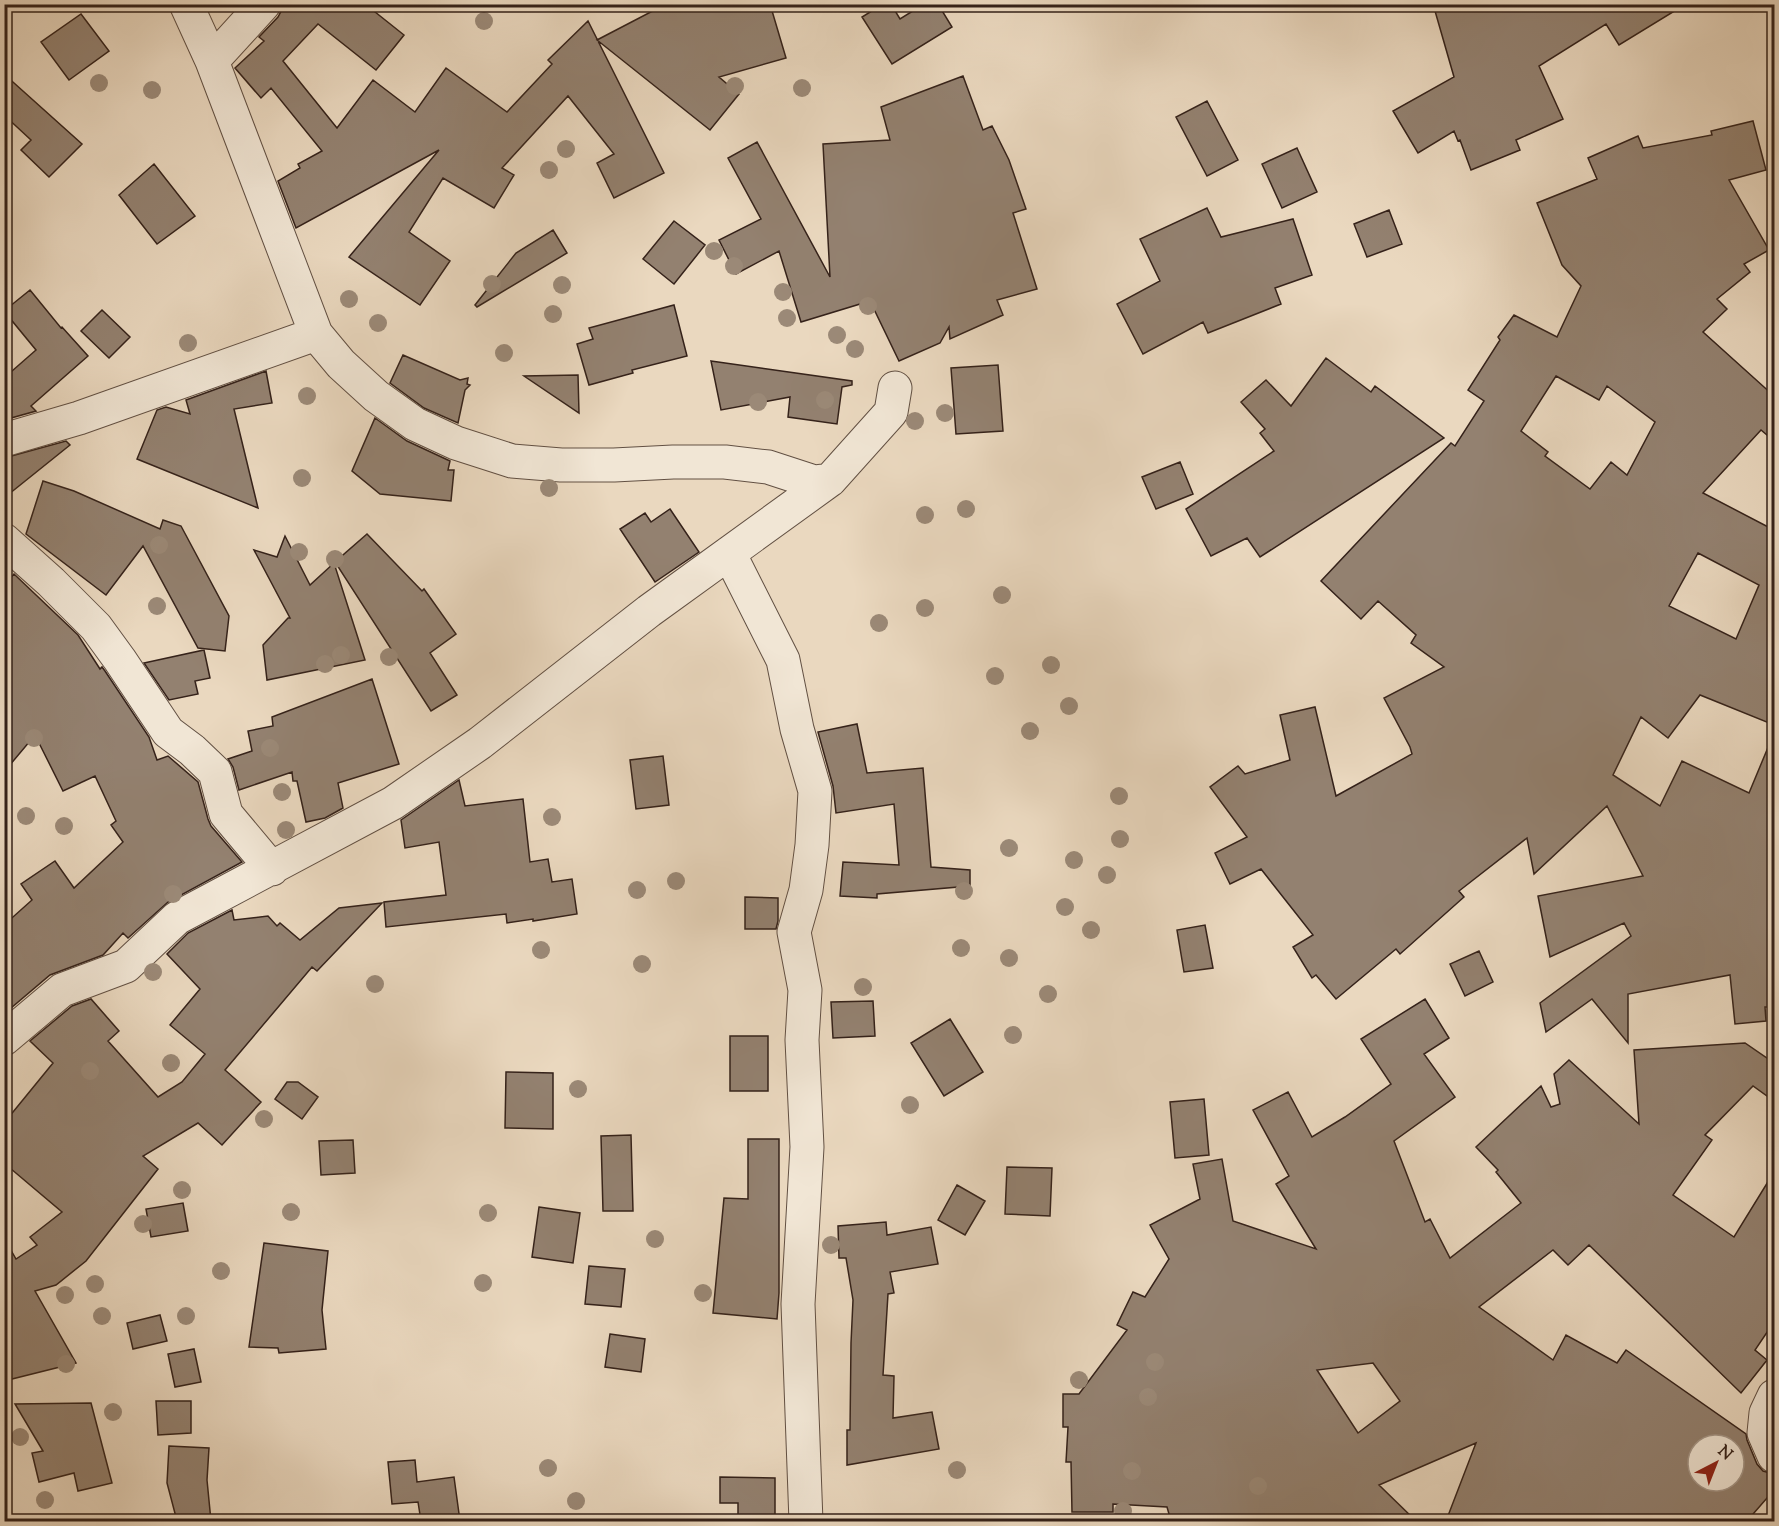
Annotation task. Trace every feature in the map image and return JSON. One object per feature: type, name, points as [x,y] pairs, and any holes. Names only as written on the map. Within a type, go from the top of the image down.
[{"type":"street","points":[[186,4],[212,61],[316,334],[341,364],[376,396],[415,424],[456,443],[512,461],[561,465],[725,462],[768,466],[814,482],[830,480]]},
{"type":"street","points":[[212,61],[264,4]]},
{"type":"street","points":[[4,440],[79,418],[316,334]]},
{"type":"street","points":[[4,1039],[62,990],[126,966],[177,918],[393,803],[480,743],[649,611],[830,480],[891,412],[895,388]]},
{"type":"street","points":[[4,540],[96,627],[168,732],[192,750],[215,772],[226,814],[272,869]]},
{"type":"street","points":[[729,554],[783,660],[798,729],[815,791],[812,845],[806,890],[794,932],[805,990],[802,1040],[807,1147],[798,1304],[806,1521]]},
{"type":"street","points":[[1774,1396],[1766,1413],[1764,1433],[1774,1456]]},
{"type":"building","points":[[285,4],[365,4],[404,35],[376,70],[318,24],[283,61],[337,128],[373,80],[415,112],[446,68],[507,112],[552,64],[548,60],[588,21],[664,173],[614,198],[597,163],[614,154],[568,96],[502,168],[514,175],[494,208],[443,178],[409,232],[450,261],[420,305],[349,257],[439,150],[296,228],[278,181],[300,168],[298,164],[322,151],[271,88],[261,98],[235,68],[264,41],[259,37],[278,17]]},
{"type":"building","points":[[666,4],[770,4],[786,58],[719,77],[739,94],[710,130],[597,40]]},
{"type":"building","points":[[883,4],[891,4],[900,19],[924,4],[938,4],[952,27],[892,64],[862,17]]},
{"type":"building","points":[[1433,4],[1686,4],[1619,45],[1606,24],[1539,66],[1563,119],[1516,140],[1520,150],[1471,170],[1460,140],[1458,141],[1454,131],[1418,153],[1393,111],[1454,77]]},
{"type":"building","points":[[81,14],[109,51],[69,80],[41,42]]},
{"type":"building","points":[[4,74],[82,144],[49,177],[21,150],[31,140],[4,115]]},
{"type":"building","points":[[963,76],[983,130],[992,126],[1009,160],[1026,209],[1013,213],[1037,289],[997,300],[1003,315],[950,339],[949,327],[940,343],[899,361],[870,301],[801,322],[779,251],[736,274],[719,240],[761,219],[728,158],[757,142],[830,277],[823,144],[890,140],[881,107]]},
{"type":"building","points":[[1207,101],[1238,160],[1207,176],[1176,117]]},
{"type":"building","points":[[1753,121],[1766,170],[1729,180],[1769,250],[1744,264],[1750,272],[1717,299],[1727,309],[1703,332],[1774,396],[1774,441],[1761,430],[1703,493],[1774,530],[1774,725],[1700,695],[1668,738],[1641,717],[1613,775],[1660,806],[1682,761],[1749,793],[1774,733],[1774,1007],[1765,1007],[1766,1021],[1735,1024],[1730,975],[1628,994],[1628,1043],[1592,999],[1546,1032],[1540,1003],[1631,936],[1624,923],[1550,957],[1538,896],[1643,876],[1607,806],[1534,874],[1527,838],[1459,891],[1464,897],[1400,954],[1396,949],[1336,999],[1316,975],[1312,978],[1293,947],[1313,935],[1261,869],[1230,884],[1215,853],[1247,837],[1210,787],[1238,766],[1245,774],[1290,760],[1280,715],[1315,707],[1336,796],[1412,754],[1384,698],[1444,667],[1411,643],[1416,635],[1378,601],[1361,619],[1321,581],[1451,443],[1455,446],[1484,401],[1468,390],[1500,340],[1498,337],[1514,315],[1557,337],[1581,286],[1562,265],[1537,203],[1597,179],[1588,158],[1638,136],[1643,148],[1712,135],[1711,131]],"holes":[[[1556,376],[1599,400],[1607,386],[1655,422],[1627,475],[1611,462],[1590,489],[1545,456],[1548,452],[1521,431]],[[1698,553],[1759,585],[1736,639],[1669,606]]]},
{"type":"building","points":[[1297,148],[1317,192],[1282,208],[1262,164]]},
{"type":"building","points":[[154,164],[195,216],[157,244],[119,195]]},
{"type":"building","points":[[1207,208],[1221,237],[1293,219],[1312,275],[1275,288],[1281,304],[1208,333],[1203,322],[1143,354],[1117,304],[1160,281],[1140,239]]},
{"type":"building","points":[[1389,210],[1402,244],[1367,257],[1354,224]]},
{"type":"building","points":[[674,221],[705,245],[674,284],[643,259]]},
{"type":"building","points":[[553,230],[567,253],[477,307],[475,305],[516,253]]},
{"type":"building","points":[[30,290],[88,356],[31,406],[36,411],[4,420],[4,378],[36,350],[4,311]]},
{"type":"building","points":[[674,305],[687,356],[632,370],[633,373],[589,385],[577,344],[593,339],[589,328]]},
{"type":"building","points":[[102,310],[130,337],[109,358],[81,331]]},
{"type":"building","points":[[403,355],[460,380],[468,378],[467,384],[470,385],[465,390],[458,423],[424,408],[390,383]]},
{"type":"building","points":[[1326,358],[1371,392],[1375,386],[1444,438],[1260,557],[1247,538],[1211,556],[1186,509],[1274,451],[1260,433],[1265,429],[1241,402],[1266,380],[1291,406]]},
{"type":"building","points":[[711,361],[852,381],[852,385],[842,387],[837,424],[788,417],[790,397],[721,410]]},
{"type":"building","points":[[998,365],[1003,431],[956,434],[951,368]]},
{"type":"building","points":[[266,371],[272,403],[234,409],[258,508],[137,459],[157,410],[166,407],[190,414],[186,400]]},
{"type":"building","points":[[578,375],[579,413],[524,376]]},
{"type":"building","points":[[375,418],[407,441],[450,461],[448,470],[454,470],[451,501],[380,494],[352,471]]},
{"type":"building","points":[[66,441],[70,445],[4,498],[4,458]]},
{"type":"building","points":[[1180,462],[1193,494],[1156,509],[1142,477]]},
{"type":"building","points":[[43,481],[74,491],[160,529],[163,520],[181,526],[229,616],[225,651],[198,648],[143,546],[106,595],[26,534]]},
{"type":"building","points":[[670,509],[699,552],[655,582],[620,529],[645,513],[651,522]]},
{"type":"building","points":[[367,534],[422,591],[424,589],[456,634],[430,653],[457,695],[431,711],[335,562]]},
{"type":"building","points":[[285,536],[310,585],[334,563],[365,660],[267,680],[263,645],[290,618],[254,550],[277,557]]},
{"type":"building","points":[[14,574],[78,635],[149,737],[157,760],[168,756],[198,782],[211,826],[242,862],[168,902],[128,938],[123,933],[103,955],[50,975],[4,1014],[4,925],[32,900],[21,884],[55,861],[74,888],[123,842],[111,825],[116,821],[95,776],[63,791],[35,735],[4,772],[4,585]]},
{"type":"building","points":[[204,650],[210,678],[195,681],[198,694],[169,700],[144,663]]},
{"type":"building","points":[[372,679],[399,764],[338,783],[343,808],[325,818],[306,822],[297,781],[293,781],[292,772],[239,790],[233,767],[228,759],[252,751],[248,731],[273,726],[272,717]]},
{"type":"building","points":[[857,724],[867,773],[923,768],[931,867],[970,870],[970,886],[877,894],[877,898],[840,896],[843,862],[899,865],[894,804],[836,813],[833,786],[818,732]]},
{"type":"building","points":[[663,756],[669,805],[636,809],[630,760]]},
{"type":"building","points":[[459,780],[465,806],[523,799],[530,862],[548,859],[552,882],[572,879],[577,914],[507,923],[506,914],[386,927],[384,902],[446,895],[439,842],[405,848],[401,820]]},
{"type":"building","points":[[745,897],[778,898],[776,929],[745,929]]},
{"type":"building","points":[[382,903],[317,971],[312,967],[225,1070],[261,1102],[222,1145],[198,1123],[143,1156],[158,1169],[86,1261],[56,1285],[35,1291],[76,1363],[4,1381],[4,1238],[16,1259],[37,1245],[30,1237],[62,1212],[4,1163],[4,1123],[53,1063],[30,1041],[72,1006],[91,999],[119,1031],[108,1041],[158,1097],[182,1082],[205,1054],[170,1025],[200,989],[167,954],[188,933],[232,910],[234,920],[268,916],[277,926],[280,923],[300,940],[339,908]]},
{"type":"building","points":[[1205,925],[1213,968],[1184,972],[1177,930]]},
{"type":"building","points":[[1479,951],[1493,982],[1465,996],[1450,964]]},
{"type":"building","points":[[1425,999],[1449,1038],[1424,1054],[1455,1097],[1394,1141],[1425,1222],[1430,1219],[1450,1258],[1521,1203],[1496,1172],[1498,1170],[1476,1147],[1541,1086],[1551,1107],[1560,1104],[1554,1074],[1569,1060],[1639,1124],[1634,1050],[1745,1043],[1774,1063],[1774,1101],[1753,1086],[1705,1135],[1712,1140],[1673,1195],[1734,1237],[1774,1172],[1774,1322],[1755,1350],[1767,1360],[1741,1393],[1589,1245],[1568,1265],[1553,1250],[1479,1307],[1553,1360],[1566,1335],[1617,1363],[1626,1350],[1745,1433],[1686,1433],[1686,1493],[1746,1493],[1746,1434],[1757,1464],[1763,1471],[1774,1474],[1774,1490],[1747,1521],[1446,1521],[1476,1443],[1379,1485],[1416,1521],[1171,1521],[1167,1507],[1113,1504],[1113,1512],[1072,1512],[1071,1462],[1066,1462],[1068,1427],[1063,1427],[1063,1394],[1079,1394],[1127,1330],[1117,1325],[1133,1292],[1145,1297],[1169,1259],[1150,1225],[1200,1199],[1193,1164],[1222,1159],[1233,1221],[1316,1249],[1276,1184],[1289,1176],[1253,1110],[1288,1092],[1312,1137],[1391,1084],[1361,1039]],"holes":[[[1373,1363],[1400,1401],[1358,1433],[1317,1370]]]},
{"type":"building","points":[[873,1001],[875,1036],[833,1038],[831,1002]]},
{"type":"building","points":[[950,1019],[983,1072],[944,1096],[911,1043]]},
{"type":"building","points":[[730,1036],[768,1036],[768,1091],[730,1091]]},
{"type":"building","points":[[506,1072],[553,1073],[553,1129],[505,1128]]},
{"type":"building","points":[[287,1082],[298,1082],[318,1097],[302,1119],[275,1099]]},
{"type":"building","points":[[1204,1099],[1209,1155],[1175,1158],[1170,1102]]},
{"type":"building","points":[[631,1135],[633,1211],[603,1211],[601,1136]]},
{"type":"building","points":[[748,1139],[779,1139],[777,1319],[713,1313],[724,1198],[748,1199]]},
{"type":"building","points":[[353,1140],[355,1173],[321,1175],[319,1141]]},
{"type":"building","points":[[1007,1167],[1052,1168],[1050,1216],[1005,1214]]},
{"type":"building","points":[[957,1185],[985,1201],[965,1235],[938,1220]]},
{"type":"building","points":[[183,1203],[188,1231],[151,1237],[146,1209]]},
{"type":"building","points":[[539,1207],[580,1213],[573,1263],[532,1257]]},
{"type":"building","points":[[886,1222],[887,1235],[931,1227],[938,1264],[890,1272],[894,1293],[888,1294],[883,1375],[894,1376],[893,1418],[932,1412],[939,1449],[847,1465],[853,1300],[846,1258],[839,1258],[838,1226]]},
{"type":"building","points":[[264,1243],[328,1251],[322,1310],[326,1349],[279,1353],[278,1348],[249,1347]]},
{"type":"building","points":[[589,1266],[625,1269],[621,1307],[585,1304]]},
{"type":"building","points":[[160,1315],[167,1341],[133,1349],[127,1323]]},
{"type":"building","points":[[610,1334],[645,1339],[641,1372],[605,1367]]},
{"type":"building","points":[[194,1349],[201,1382],[175,1387],[168,1354]]},
{"type":"building","points":[[156,1401],[191,1401],[191,1433],[158,1435]]},
{"type":"building","points":[[91,1403],[112,1483],[78,1491],[74,1473],[39,1482],[32,1453],[43,1451],[15,1404]]},
{"type":"building","points":[[169,1446],[209,1448],[207,1480],[211,1521],[177,1521],[167,1483]]},
{"type":"building","points":[[415,1460],[417,1482],[454,1477],[460,1521],[421,1521],[418,1502],[392,1504],[388,1462]]},
{"type":"building","points":[[720,1477],[775,1478],[775,1521],[738,1521],[738,1503],[720,1503]]}]
